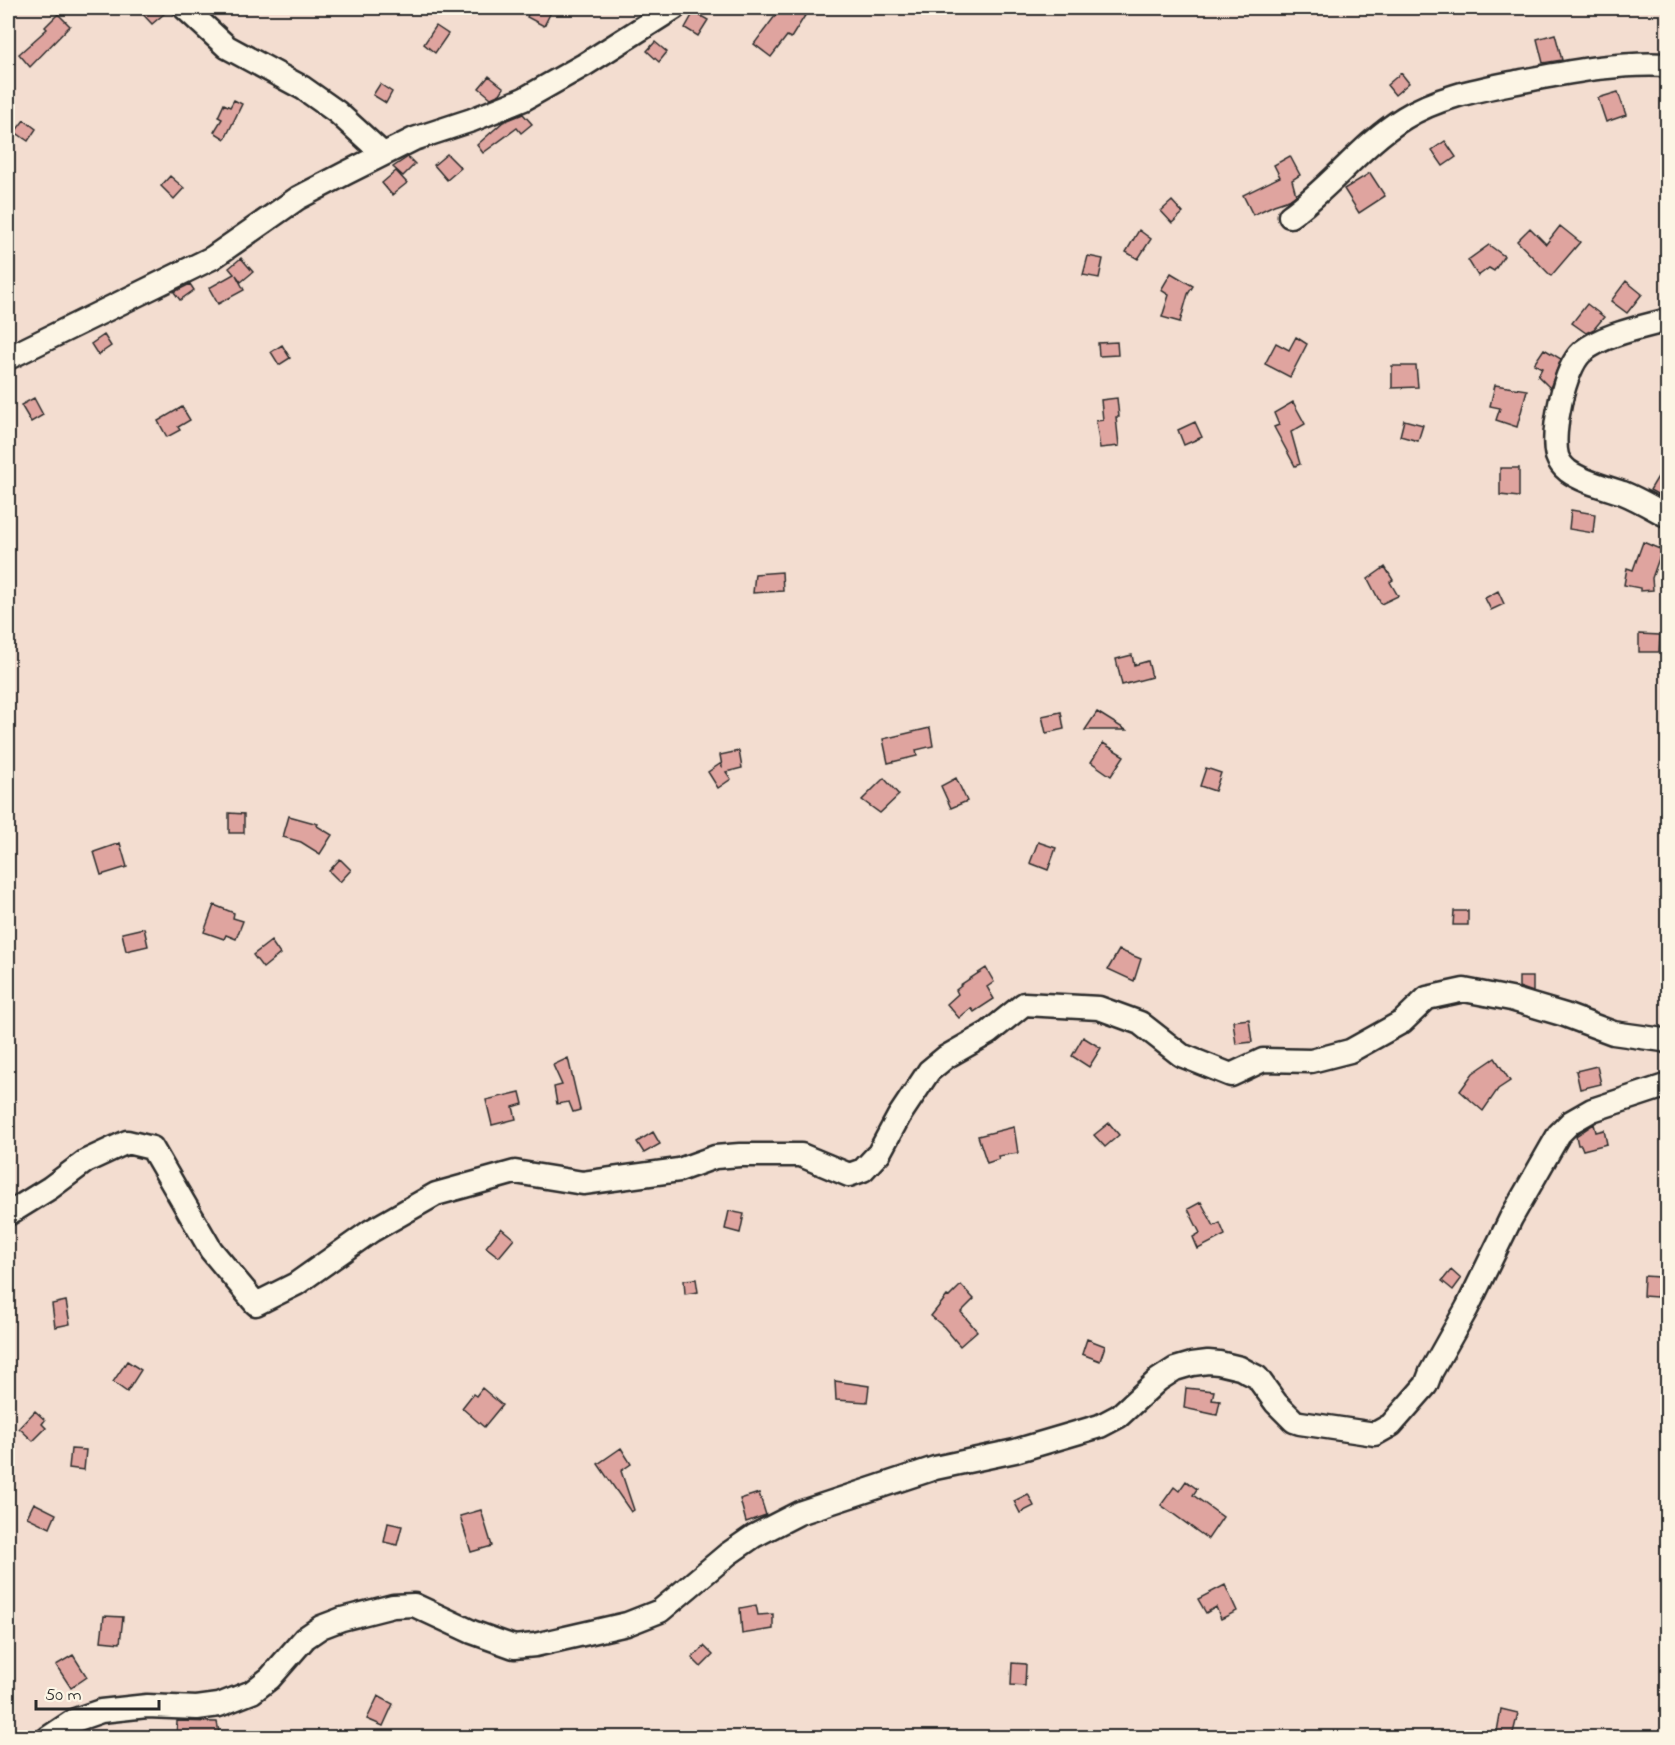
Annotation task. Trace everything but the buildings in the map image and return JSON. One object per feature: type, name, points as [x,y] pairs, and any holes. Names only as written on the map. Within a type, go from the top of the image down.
[{"type":"street","points":[[185,8],[227,47],[303,88],[337,112],[383,154]]},
{"type":"street","points":[[8,358],[212,258],[298,198],[383,154],[414,139],[472,120],[524,99],[584,65],[674,8]]},
{"type":"street","points":[[1290,216],[1311,201],[1369,145],[1404,118],[1441,100],[1495,86],[1567,73],[1640,64],[1668,66]]},
{"type":"street","points":[[1668,320],[1604,340],[1589,347],[1578,356],[1564,388],[1558,417],[1556,444],[1559,460],[1568,471],[1626,495],[1668,516]]},
{"type":"street","points":[[8,1214],[50,1188],[86,1161],[127,1142],[152,1148],[211,1250],[256,1304],[296,1284],[371,1231],[436,1194],[515,1172],[583,1184],[679,1170],[715,1157],[740,1155],[801,1155],[849,1175],[863,1170],[879,1153],[899,1116],[929,1071],[946,1057],[988,1033],[1024,1005],[1099,1008],[1140,1023],[1181,1055],[1231,1075],[1263,1060],[1311,1061],[1350,1051],[1402,1022],[1427,998],[1464,990],[1510,999],[1565,1015],[1613,1033],[1668,1042]]},
{"type":"street","points":[[48,1737],[75,1720],[101,1711],[147,1706],[197,1708],[219,1705],[252,1692],[270,1677],[305,1638],[321,1626],[342,1618],[393,1606],[414,1605],[472,1632],[514,1647],[535,1645],[627,1624],[660,1611],[728,1554],[754,1536],[799,1513],[935,1468],[1015,1451],[1100,1426],[1119,1416],[1158,1380],[1175,1369],[1192,1364],[1219,1363],[1240,1368],[1257,1377],[1276,1403],[1300,1423],[1362,1434],[1380,1432],[1402,1414],[1426,1385],[1511,1218],[1564,1128],[1592,1110],[1668,1085]]}]
